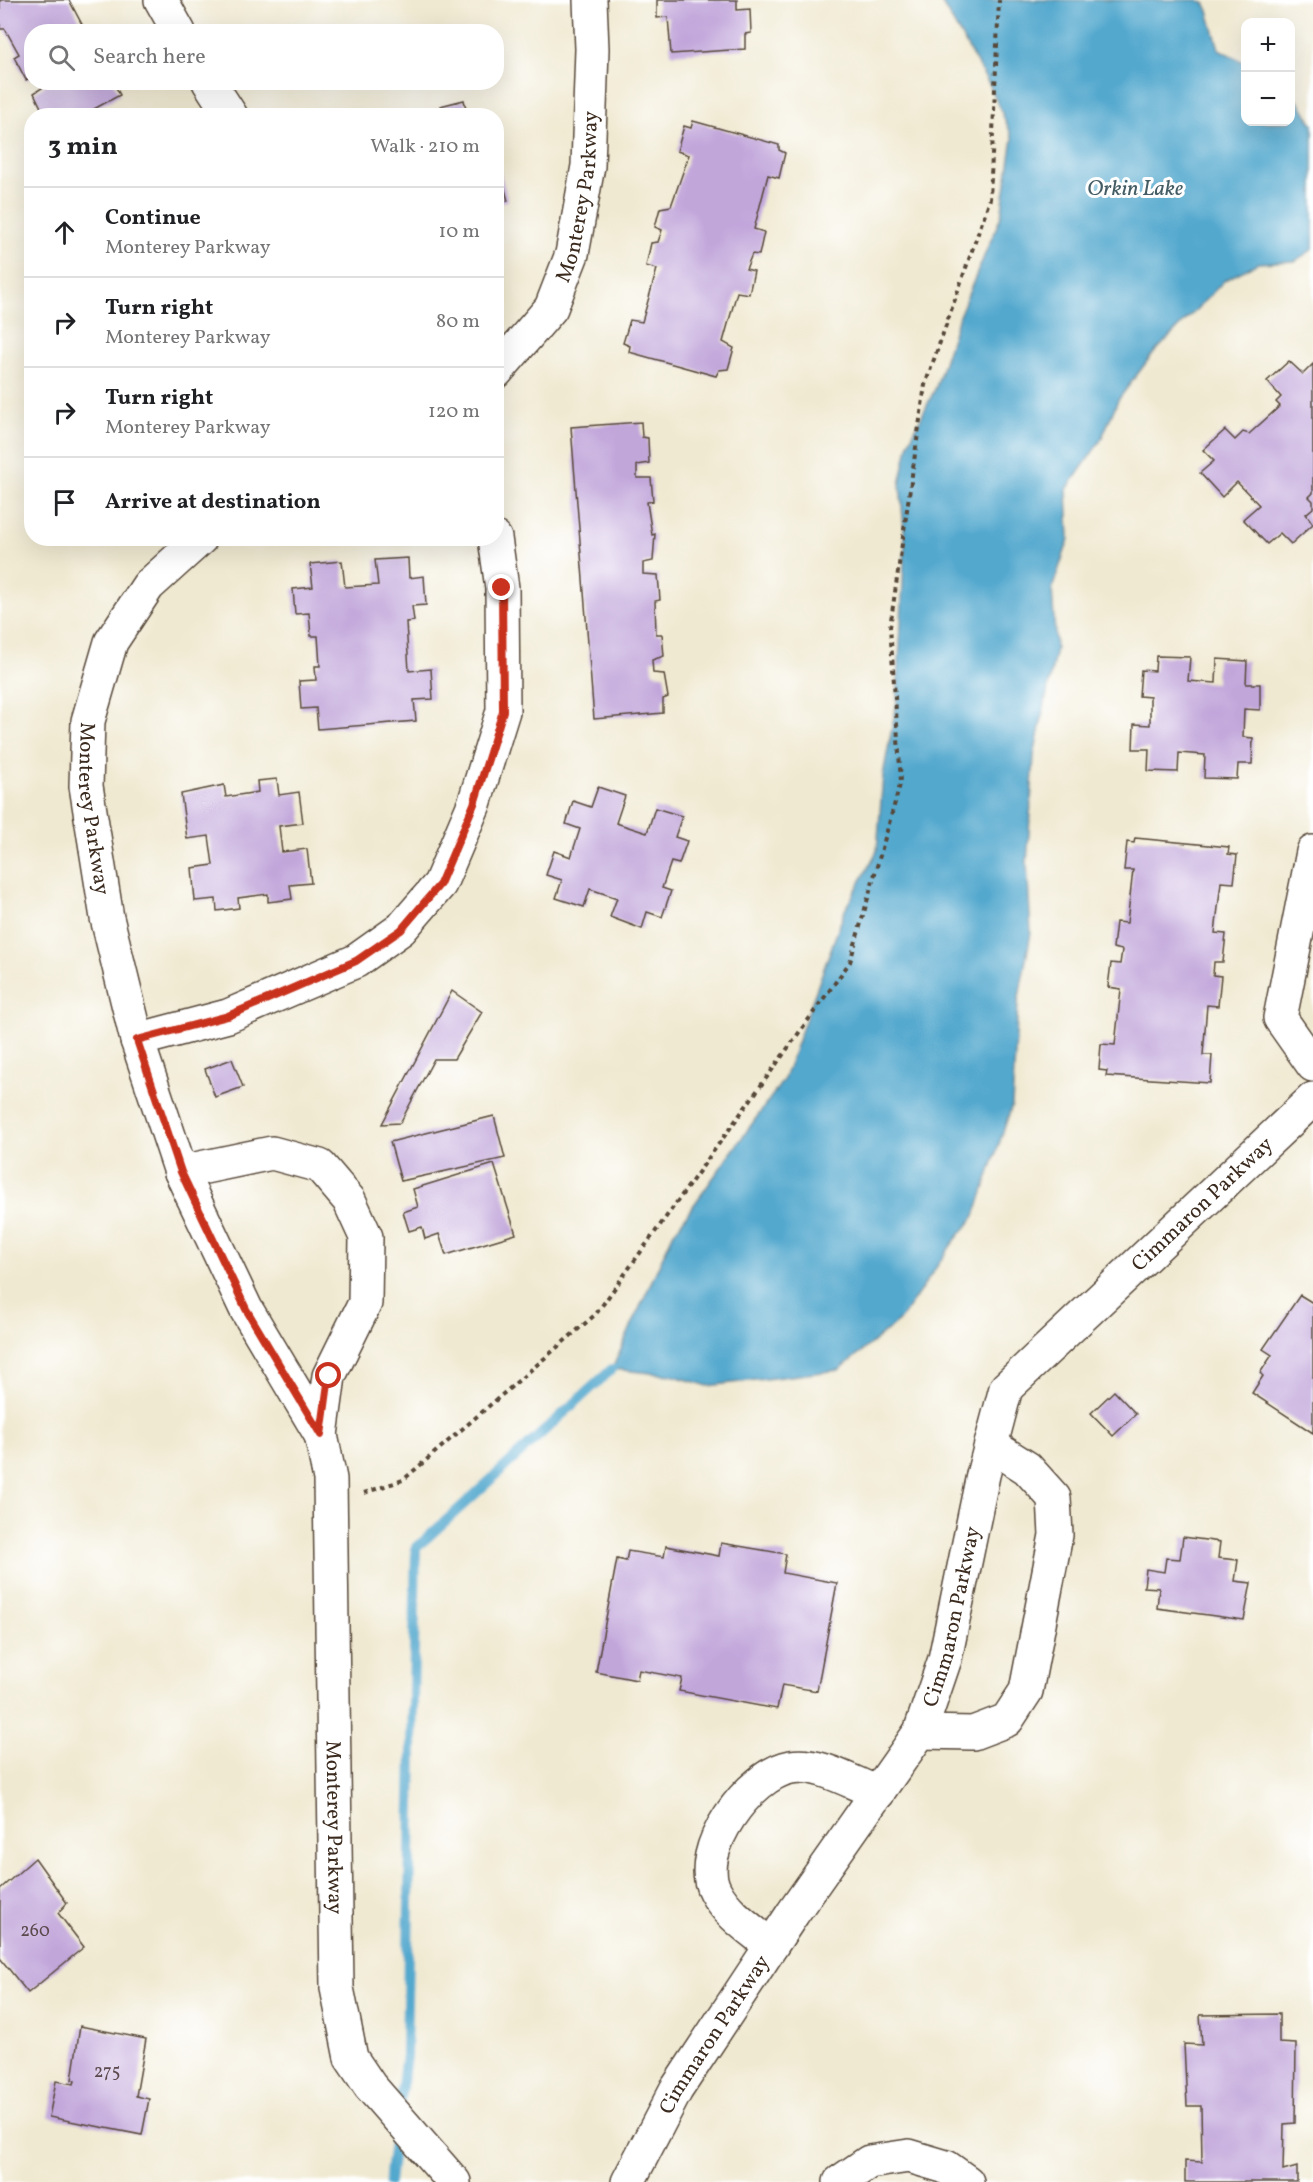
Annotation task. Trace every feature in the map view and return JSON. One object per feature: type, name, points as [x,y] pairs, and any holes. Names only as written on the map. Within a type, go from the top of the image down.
[{"type":"street","points":[[161,0],[174,24]]},
{"type":"street","name":"Monterey Parkway","points":[[504,363],[551,308],[572,254],[588,166],[592,49],[590,0]]},
{"type":"street","points":[[214,90],[226,108]]},
{"type":"street","name":"Monterey Parkway","points":[[192,546],[148,586],[111,642],[88,721],[88,797],[107,918],[137,1040],[181,1172],[246,1309],[321,1435],[330,1479],[338,1988],[351,2058],[370,2086],[445,2172]]},
{"type":"street","points":[[137,1040],[228,1016],[356,961],[401,930],[440,884],[474,804],[503,711],[502,588],[496,546]]},
{"type":"street","points":[[1313,852],[1280,1018],[1313,1065]]},
{"type":"street","name":"Cimmaron Parkway","points":[[628,2182],[676,2090],[771,1946],[920,1732],[945,1659],[991,1445],[1006,1388],[1313,1100]]},
{"type":"street","name":"Monterey Parkway","points":[[181,1172],[272,1153],[320,1166],[349,1200],[366,1238],[365,1303],[329,1376],[321,1435]]},
{"type":"street","points":[[920,1732],[973,1733],[1007,1720],[1026,1691],[1056,1535],[1054,1498],[1027,1468],[991,1445]]},
{"type":"street","points":[[771,1946],[734,1915],[715,1891],[710,1864],[725,1823],[762,1780],[775,1771],[791,1767],[819,1770],[878,1793]]},
{"type":"street","points":[[840,2182],[869,2162],[909,2156],[946,2167],[967,2182]]},
{"type":"path","points":[[330,1504],[403,1480],[596,1314],[850,962],[901,781],[890,627],[925,386],[990,199],[999,0]]},
{"type":"water","name":"Orkin Lake","points":[[940,0],[1198,0],[1206,4],[1219,49],[1241,61],[1241,126],[1295,126],[1295,99],[1301,104],[1313,125],[1313,249],[1295,261],[1258,263],[1225,280],[1151,356],[1118,400],[1101,440],[1067,489],[1069,539],[1052,589],[1056,649],[1034,756],[1027,863],[1031,933],[1018,1002],[1012,1105],[975,1216],[952,1244],[901,1319],[839,1370],[708,1386],[671,1375],[612,1369],[673,1234],[784,1079],[845,910],[877,851],[883,775],[897,702],[905,541],[900,484],[909,442],[936,387],[959,316],[1001,216],[1013,138],[989,84]]},
{"type":"building","points":[[0,0],[69,0],[82,24],[24,24],[24,76],[14,57],[19,54],[5,29],[0,29]]},
{"type":"building","points":[[657,0],[737,0],[737,10],[750,9],[751,33],[745,34],[745,49],[671,54],[668,17],[657,18]]},
{"type":"building","points":[[39,90],[117,90],[120,95],[96,108],[41,108],[34,93]]},
{"type":"building","points":[[464,100],[466,108],[441,108],[440,106]]},
{"type":"building","points":[[693,121],[779,145],[779,150],[785,153],[779,178],[768,175],[754,229],[764,232],[759,255],[752,254],[746,269],[754,271],[749,294],[737,292],[723,342],[734,348],[728,369],[719,370],[716,376],[629,352],[630,346],[623,343],[630,320],[642,322],[657,269],[646,266],[651,243],[658,242],[662,230],[655,227],[660,208],[671,206],[689,155],[677,151],[684,126],[691,128]]},
{"type":"building","points":[[504,186],[508,201],[504,202]]},
{"type":"building","points":[[1289,361],[1303,374],[1313,364],[1313,493],[1309,497],[1313,501],[1313,508],[1306,514],[1313,524],[1291,544],[1280,533],[1267,544],[1243,519],[1259,505],[1237,482],[1222,497],[1200,473],[1214,461],[1203,450],[1225,430],[1235,440],[1243,432],[1249,434],[1280,406],[1276,402],[1281,397],[1267,381]]},
{"type":"building","points":[[641,422],[642,437],[648,438],[649,463],[637,465],[637,478],[651,478],[653,501],[647,502],[652,535],[655,534],[653,561],[643,563],[643,574],[658,575],[660,600],[655,601],[656,634],[662,634],[664,656],[652,660],[653,673],[664,674],[668,697],[663,699],[663,713],[594,719],[571,427]]},
{"type":"building","points":[[408,558],[409,578],[424,576],[426,605],[412,606],[414,621],[406,622],[409,671],[431,669],[433,699],[414,700],[416,721],[318,729],[316,708],[301,709],[299,681],[316,680],[315,666],[320,666],[318,636],[311,636],[309,613],[295,614],[293,589],[313,587],[310,564],[342,561],[345,587],[378,585],[375,560]]},
{"type":"building","points":[[1156,656],[1190,657],[1188,681],[1216,683],[1217,659],[1247,661],[1246,684],[1260,684],[1260,710],[1244,709],[1243,737],[1253,738],[1252,764],[1238,764],[1237,779],[1204,778],[1205,755],[1179,753],[1178,772],[1148,771],[1149,749],[1133,749],[1134,724],[1150,725],[1150,697],[1139,696],[1141,670],[1155,671]]},
{"type":"building","points":[[277,779],[279,795],[299,792],[303,823],[279,826],[282,852],[307,849],[311,883],[290,885],[292,899],[268,902],[268,894],[238,898],[239,908],[217,911],[216,899],[195,901],[192,868],[213,865],[209,836],[187,839],[181,794],[224,785],[226,797],[258,792],[257,781]]},
{"type":"building","points":[[598,787],[625,796],[616,823],[647,833],[655,808],[682,816],[675,837],[687,841],[679,864],[671,862],[662,888],[671,891],[662,917],[647,912],[642,929],[610,917],[617,898],[590,889],[584,907],[556,898],[562,880],[546,875],[554,851],[571,857],[580,829],[566,824],[573,801],[591,807]]},
{"type":"building","points":[[1135,838],[1229,847],[1228,854],[1237,855],[1234,883],[1221,882],[1215,933],[1226,934],[1223,962],[1214,962],[1213,975],[1221,976],[1218,1006],[1207,1005],[1203,1055],[1212,1055],[1210,1083],[1106,1076],[1107,1071],[1099,1070],[1101,1044],[1115,1045],[1121,989],[1108,987],[1111,963],[1120,964],[1122,950],[1113,948],[1116,922],[1127,923],[1133,870],[1124,870],[1127,842],[1134,843]]},
{"type":"building","points":[[452,991],[482,1012],[454,1059],[434,1059],[400,1123],[382,1124]]},
{"type":"building","points":[[232,1059],[243,1087],[215,1097],[205,1069]]},
{"type":"building","points":[[494,1116],[505,1158],[401,1181],[390,1142]]},
{"type":"building","points":[[494,1164],[516,1234],[446,1255],[439,1234],[425,1239],[422,1227],[409,1231],[403,1212],[418,1207],[413,1189]]},
{"type":"building","points":[[1300,1295],[1313,1303],[1313,1433],[1252,1393],[1263,1376],[1260,1373],[1272,1355],[1263,1349]]},
{"type":"building","points":[[1114,1391],[1136,1414],[1113,1436],[1091,1413]]},
{"type":"building","points":[[1183,1537],[1220,1542],[1218,1558],[1238,1560],[1235,1581],[1251,1583],[1244,1620],[1157,1608],[1159,1588],[1144,1587],[1146,1569],[1164,1572],[1166,1558],[1180,1559]]},
{"type":"building","points":[[721,1543],[786,1554],[783,1573],[837,1583],[817,1691],[782,1685],[777,1709],[679,1691],[682,1678],[639,1670],[637,1680],[596,1672],[617,1559],[626,1561],[628,1551],[664,1557],[666,1546],[719,1556]]},
{"type":"building","points":[[35,1858],[67,1903],[58,1913],[84,1947],[28,1993],[0,1958],[0,1889]]},
{"type":"building","points":[[1279,2014],[1279,2043],[1296,2044],[1295,2123],[1284,2124],[1283,2171],[1297,2167],[1297,2182],[1185,2182],[1185,2161],[1202,2162],[1201,2106],[1187,2106],[1184,2044],[1202,2045],[1200,2015]]},
{"type":"building","points":[[80,2026],[146,2039],[136,2096],[149,2099],[142,2135],[49,2117],[56,2081],[74,2084],[75,2081],[72,2080]]},
{"type":"waterway","points":[[399,2110],[406,2055],[416,1548],[612,1369]]},
{"type":"waterway","points":[[389,2182],[396,2126]]},
{"type":"route","points":[[329,1376],[321,1435],[246,1309],[181,1172],[137,1040],[228,1016],[356,961],[401,930],[440,884],[474,804],[503,711],[502,588]]}]
